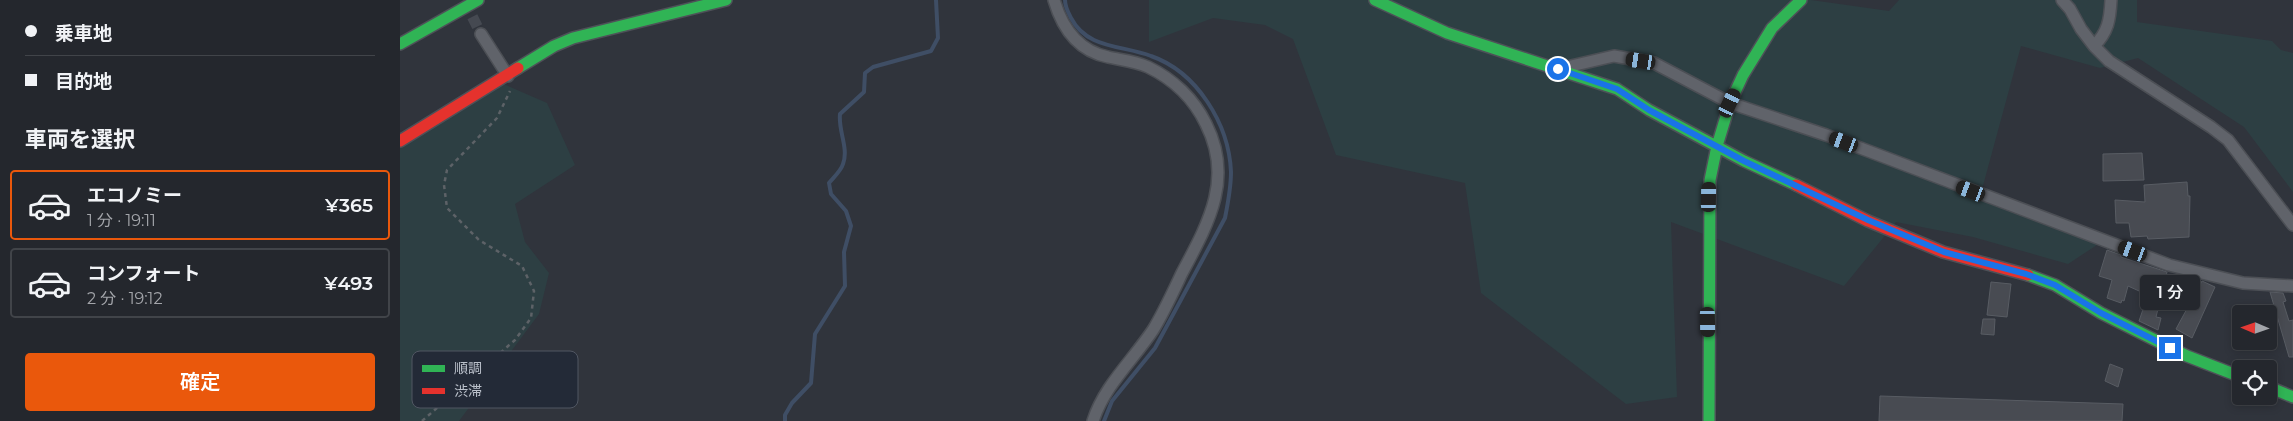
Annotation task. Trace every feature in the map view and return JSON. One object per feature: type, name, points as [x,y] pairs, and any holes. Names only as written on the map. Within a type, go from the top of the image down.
[{"type":"main road","points":[[400,44],[478,0]]},
{"type":"main road","points":[[400,141],[554,46],[572,38],[726,0]]},
{"type":"main road","points":[[1375,0],[1447,33],[1617,89],[1649,110],[1744,161],[1917,242],[1944,252],[2026,274],[2055,285],[2101,313],[2187,356],[2232,374]]},
{"type":"main road","points":[[1710,421],[1709,189],[1716,146],[1730,103],[1743,75],[1772,28],[1801,0]]},
{"type":"main road","points":[[2277,390],[2293,397]]},
{"type":"street","points":[[1054,0],[1066,30],[1092,52],[1148,67],[1166,77],[1183,91],[1207,124],[1215,144],[1218,166],[1218,189],[1214,208],[1205,230],[1153,330],[1106,393],[1097,408],[1093,421]]},
{"type":"street","points":[[2062,0],[2094,46],[2123,71],[2211,127],[2228,140],[2293,225]]},
{"type":"street","points":[[2094,46],[2105,35],[2111,0]]},
{"type":"street","points":[[481,34],[508,76]]},
{"type":"street","points":[[1558,69],[1614,56],[1654,63],[1730,103],[1826,135],[2169,265],[2243,283],[2293,286]]},
{"type":"path","points":[[502,351],[514,340],[531,318],[534,291],[522,266],[479,240],[447,208],[444,185],[447,170],[497,118],[520,68]]},
{"type":"path","points":[[422,421],[437,408]]},
{"type":"shaded area","points":[[1149,0],[1811,0],[1889,11],[1899,0],[2137,0],[2137,22],[2272,41],[2281,50],[2293,53],[2293,192],[2244,127],[2138,58],[2100,68],[2021,46],[1981,193],[2103,241],[2068,264],[1973,237],[1896,222],[1844,286],[1671,222],[1677,397],[1626,404],[1481,293],[1465,183],[1336,155],[1293,39],[1265,25],[1213,18],[1149,42]]},
{"type":"shaded area","points":[[499,82],[547,103],[575,165],[515,204],[525,242],[549,273],[539,314],[511,351],[412,351],[412,408],[469,408],[459,421],[400,421],[400,142]]},
{"type":"building","points":[[2142,153],[2144,180],[2103,181],[2103,154]]},
{"type":"building","points":[[2187,182],[2188,196],[2190,196],[2189,237],[2148,239],[2147,236],[2131,237],[2129,223],[2116,223],[2115,200],[2145,202],[2144,185]]},
{"type":"building","points":[[2107,250],[2121,255],[2121,257],[2167,272],[2156,317],[2161,318],[2158,330],[2139,321],[2148,295],[2128,286],[2124,301],[2122,300],[2121,303],[2107,298],[2112,280],[2099,276]]},
{"type":"building","points":[[2202,281],[2215,287],[2192,338],[2176,329]]},
{"type":"building","points":[[1991,282],[2011,284],[2007,317],[1987,315]]},
{"type":"building","points":[[2270,292],[2283,293],[2286,301],[2283,302],[2289,321],[2293,320],[2293,357],[2289,357],[2278,319],[2278,305],[2274,305]]},
{"type":"building","points":[[1983,319],[1995,319],[1994,335],[1981,334]]},
{"type":"building","points":[[2110,364],[2123,369],[2118,387],[2105,381]]},
{"type":"building","points":[[1880,396],[2123,404],[2122,421],[1879,421]]},
{"type":"waterway","points":[[785,421],[785,415],[792,403],[811,383],[815,334],[845,286],[844,252],[851,226],[846,211],[831,194],[829,183],[841,169],[845,158],[840,114],[864,92],[865,73],[873,67],[931,51],[938,38],[936,0]]},
{"type":"waterway","points":[[1065,0],[1071,18],[1086,35],[1096,41],[1140,52],[1168,64],[1183,74],[1196,87],[1208,102],[1217,118],[1229,154],[1231,172],[1225,218],[1155,348],[1112,401],[1104,421]]},
{"type":"tunnel","points":[[465,2],[481,34]]},
{"type":"traffic: fast","points":[[400,44],[478,0]]},
{"type":"traffic: fast","points":[[518,68],[554,46],[573,38],[726,0]]},
{"type":"traffic: fast","points":[[1375,0],[1447,33],[1617,89],[1649,110],[1744,161],[1796,185]]},
{"type":"traffic: fast","points":[[1709,421],[1710,180],[1717,146],[1730,103],[1743,75],[1772,28],[1801,0]]},
{"type":"traffic: fast","points":[[2028,275],[2055,285],[2101,313],[2187,356],[2232,374]]},
{"type":"traffic: fast","points":[[2277,390],[2293,397]]},
{"type":"traffic: jam","points":[[400,141],[518,68]]},
{"type":"traffic: jam","points":[[1796,185],[1868,221],[1943,252],[2028,275]]},
{"type":"route","points":[[1558,69],[1617,89],[1649,110],[1744,161],[1917,242],[1944,252],[2026,274],[2055,285],[2101,313],[2170,348]]}]
